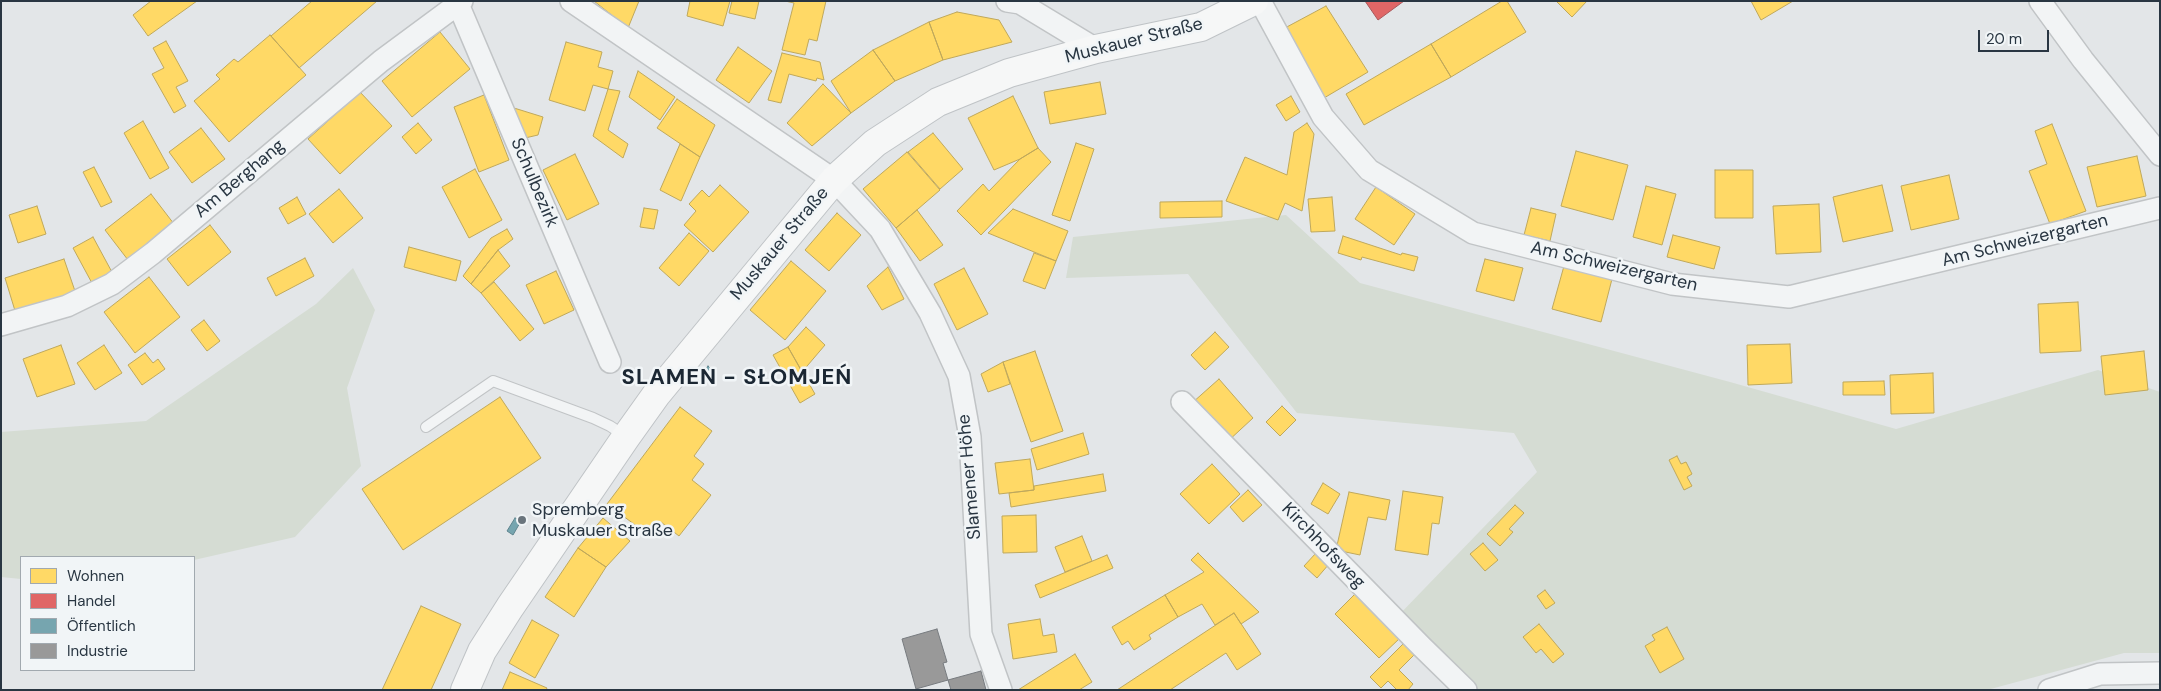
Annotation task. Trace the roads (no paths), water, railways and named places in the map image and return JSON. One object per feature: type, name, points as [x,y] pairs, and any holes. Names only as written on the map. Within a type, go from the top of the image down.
[{"type":"main road","name":"Muskauer Straße","points":[[465,690],[482,651],[626,437],[694,347],[834,180],[874,143],[938,102],[1009,73],[1096,49],[1200,27],[1254,1]]},
{"type":"street","points":[[571,1],[834,180]]},
{"type":"street","points":[[1008,1],[1020,3],[1096,49]]},
{"type":"street","name":"Am Schweizergarten","points":[[1260,1],[1324,116],[1369,170],[1473,233],[1672,284],[1789,297],[2160,208]]},
{"type":"street","points":[[2040,1],[2083,60],[2160,155]]},
{"type":"street","name":"Am Berghang","points":[[1,326],[67,306],[112,284],[153,253],[381,61],[460,3]]},
{"type":"street","name":"Schulbezirk","points":[[460,3],[610,362]]},
{"type":"street","name":"Slamener Höhe","points":[[834,180],[880,229],[930,313],[959,376],[970,437],[981,634],[1001,690]]},
{"type":"street","name":"Kirchhofsweg","points":[[1182,402],[1466,690]]},
{"type":"street","points":[[2049,690],[2100,674],[2160,673]]},
{"type":"lane","points":[[426,427],[493,381],[593,418],[610,426],[626,437]]},
{"type":"place","name":"Spremberg Muskauer Straße","points":[[522,520]]},
{"type":"district","name":"SLAMEN - SŁOMJEŃ","points":[[737,378]]}]
